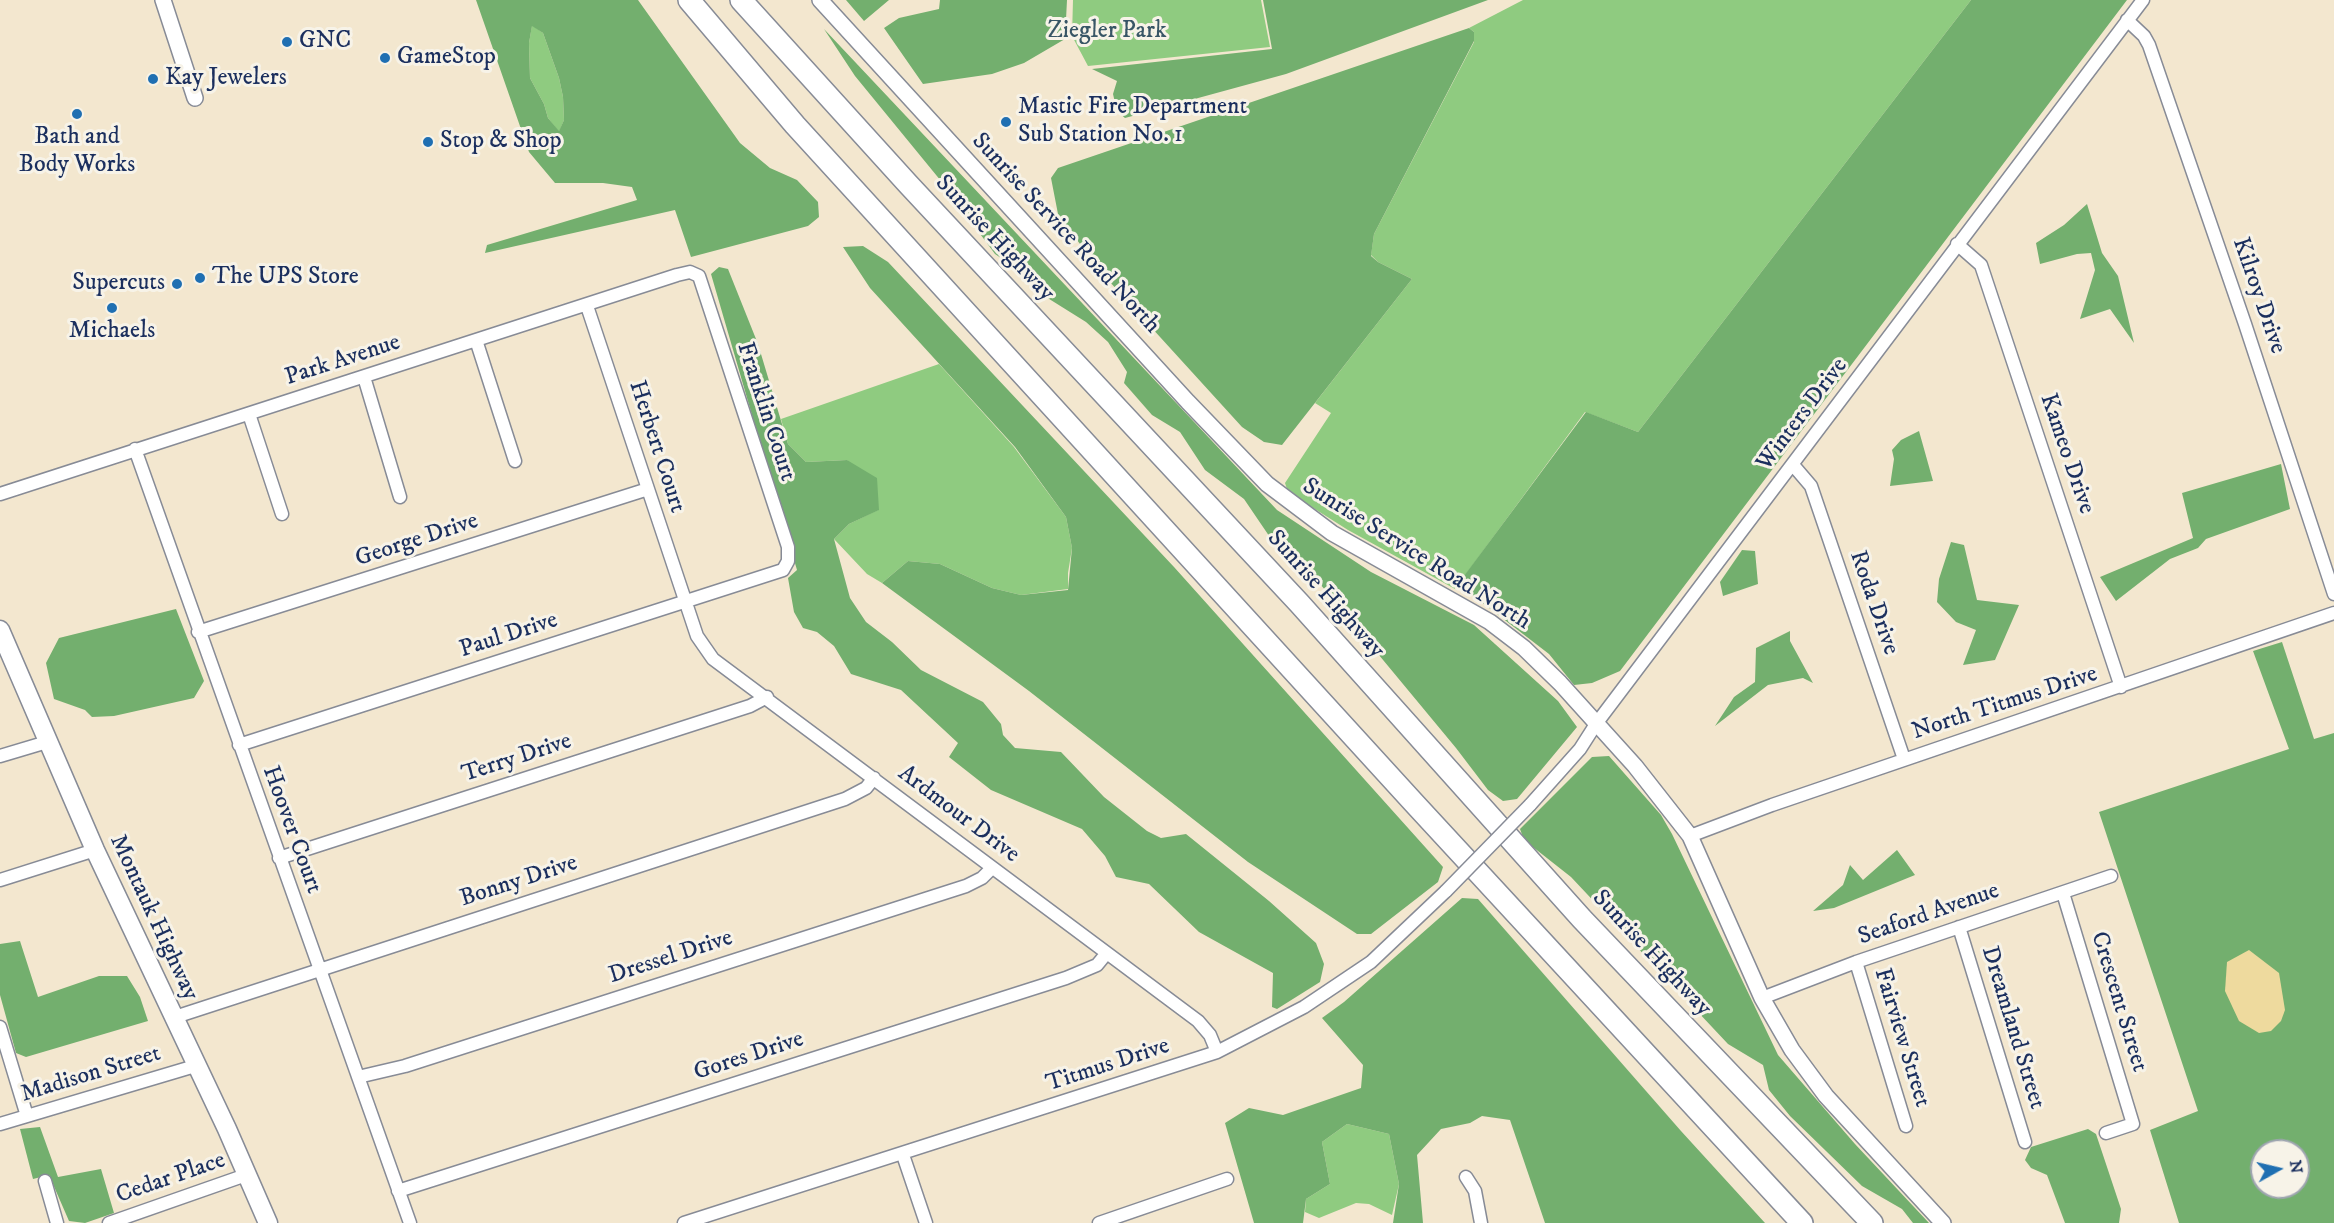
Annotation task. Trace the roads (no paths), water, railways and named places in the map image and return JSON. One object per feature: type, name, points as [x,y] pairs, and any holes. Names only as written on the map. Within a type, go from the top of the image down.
[{"type":"highway","points":[[689,0],[795,125],[1414,803],[1802,1223]]},
{"type":"highway","name":"Sunrise Highway","points":[[741,0],[908,184],[1299,603],[1582,919],[1872,1223]]},
{"type":"main road","name":"Montauk Highway","points":[[0,630],[94,850],[172,1018],[227,1129],[268,1223]]},
{"type":"street","points":[[163,0],[195,98]]},
{"type":"street","name":"Sunrise Service Road North","points":[[820,0],[1267,484],[1332,533],[1466,607],[1508,635],[1544,667],[1648,782],[1690,837],[1762,998],[1792,1050],[1826,1096],[1943,1223]]},
{"type":"street","name":"Winters Drive","points":[[1488,848],[1580,749],[1596,724],[2143,0]]},
{"type":"street","name":"Kilroy Drive","points":[[2127,21],[2144,36],[2149,45],[2245,324],[2334,594]]},
{"type":"street","name":"Kameo Drive","points":[[1957,244],[1981,265],[2121,687]]},
{"type":"street","name":"Park Avenue","points":[[0,494],[677,275],[690,272],[699,276]]},
{"type":"street","name":"Franklin Court","points":[[699,276],[788,547],[788,561]]},
{"type":"street","name":"Herbert Court","points":[[587,306],[685,602]]},
{"type":"street","points":[[476,340],[515,461]]},
{"type":"street","points":[[364,377],[400,497]]},
{"type":"street","points":[[249,414],[282,514]]},
{"type":"street","name":"Hoover Court","points":[[135,449],[198,632],[410,1223]]},
{"type":"street","name":"Roda Drive","points":[[1793,465],[1811,486],[1904,759]]},
{"type":"street","name":"George Drive","points":[[198,632],[648,489]]},
{"type":"street","name":"Paul Drive","points":[[239,745],[777,573],[783,570],[788,561]]},
{"type":"street","name":"Ardmour Drive","points":[[685,602],[697,636],[713,659],[767,697],[1198,1022],[1210,1035],[1217,1052]]},
{"type":"street","name":"North Titmus Drive","points":[[1690,837],[1772,805],[1904,759],[2334,613]]},
{"type":"street","name":"Terry Drive","points":[[279,858],[739,710],[767,697]]},
{"type":"street","points":[[0,756],[47,742]]},
{"type":"street","name":"Bonny Drive","points":[[172,1018],[846,799],[866,789],[874,778]]},
{"type":"street","name":"Titmus Drive","points":[[684,1223],[903,1155],[1217,1052],[1304,1007],[1371,962],[1488,848]]},
{"type":"street","points":[[0,880],[94,850]]},
{"type":"street","name":"Dressel Drive","points":[[358,1077],[405,1066],[966,886],[982,878],[992,868]]},
{"type":"street","name":"Seaford Avenue","points":[[1762,998],[1856,962],[2111,876]]},
{"type":"street","name":"Crescent Street","points":[[2063,892],[2133,1124],[2106,1133]]},
{"type":"street","name":"Dreamland Street","points":[[1959,927],[2025,1142]]},
{"type":"street","name":"Gores Drive","points":[[398,1191],[1066,978],[1097,965],[1106,954]]},
{"type":"street","name":"Fairview Street","points":[[1856,962],[1906,1126]]},
{"type":"street","points":[[0,1027],[27,1116]]},
{"type":"street","name":"Madison Street","points":[[0,1124],[195,1066]]},
{"type":"street","points":[[903,1155],[926,1223]]},
{"type":"street","name":"Cedar Place","points":[[109,1223],[246,1175]]},
{"type":"street","points":[[1466,1177],[1475,1191],[1481,1223]]},
{"type":"street","points":[[1099,1223],[1227,1179]]},
{"type":"street","points":[[45,1181],[57,1223]]},
{"type":"place","name":"GNC","points":[[287,42]]},
{"type":"place","name":"GameStop","points":[[385,58]]},
{"type":"place","name":"Kay Jewelers","points":[[153,79]]},
{"type":"place","name":"Bath and Body Works","points":[[77,114]]},
{"type":"place","name":"Mastic Fire Department Sub Station No. 1","points":[[1006,122]]},
{"type":"place","name":"Stop & Shop","points":[[428,142]]},
{"type":"place","name":"The UPS Store","points":[[200,278]]},
{"type":"place","name":"Supercuts","points":[[177,284]]},
{"type":"place","name":"Michaels","points":[[112,308]]},
{"type":"park label","name":"Ziegler Park","points":[[1107,32]]}]
